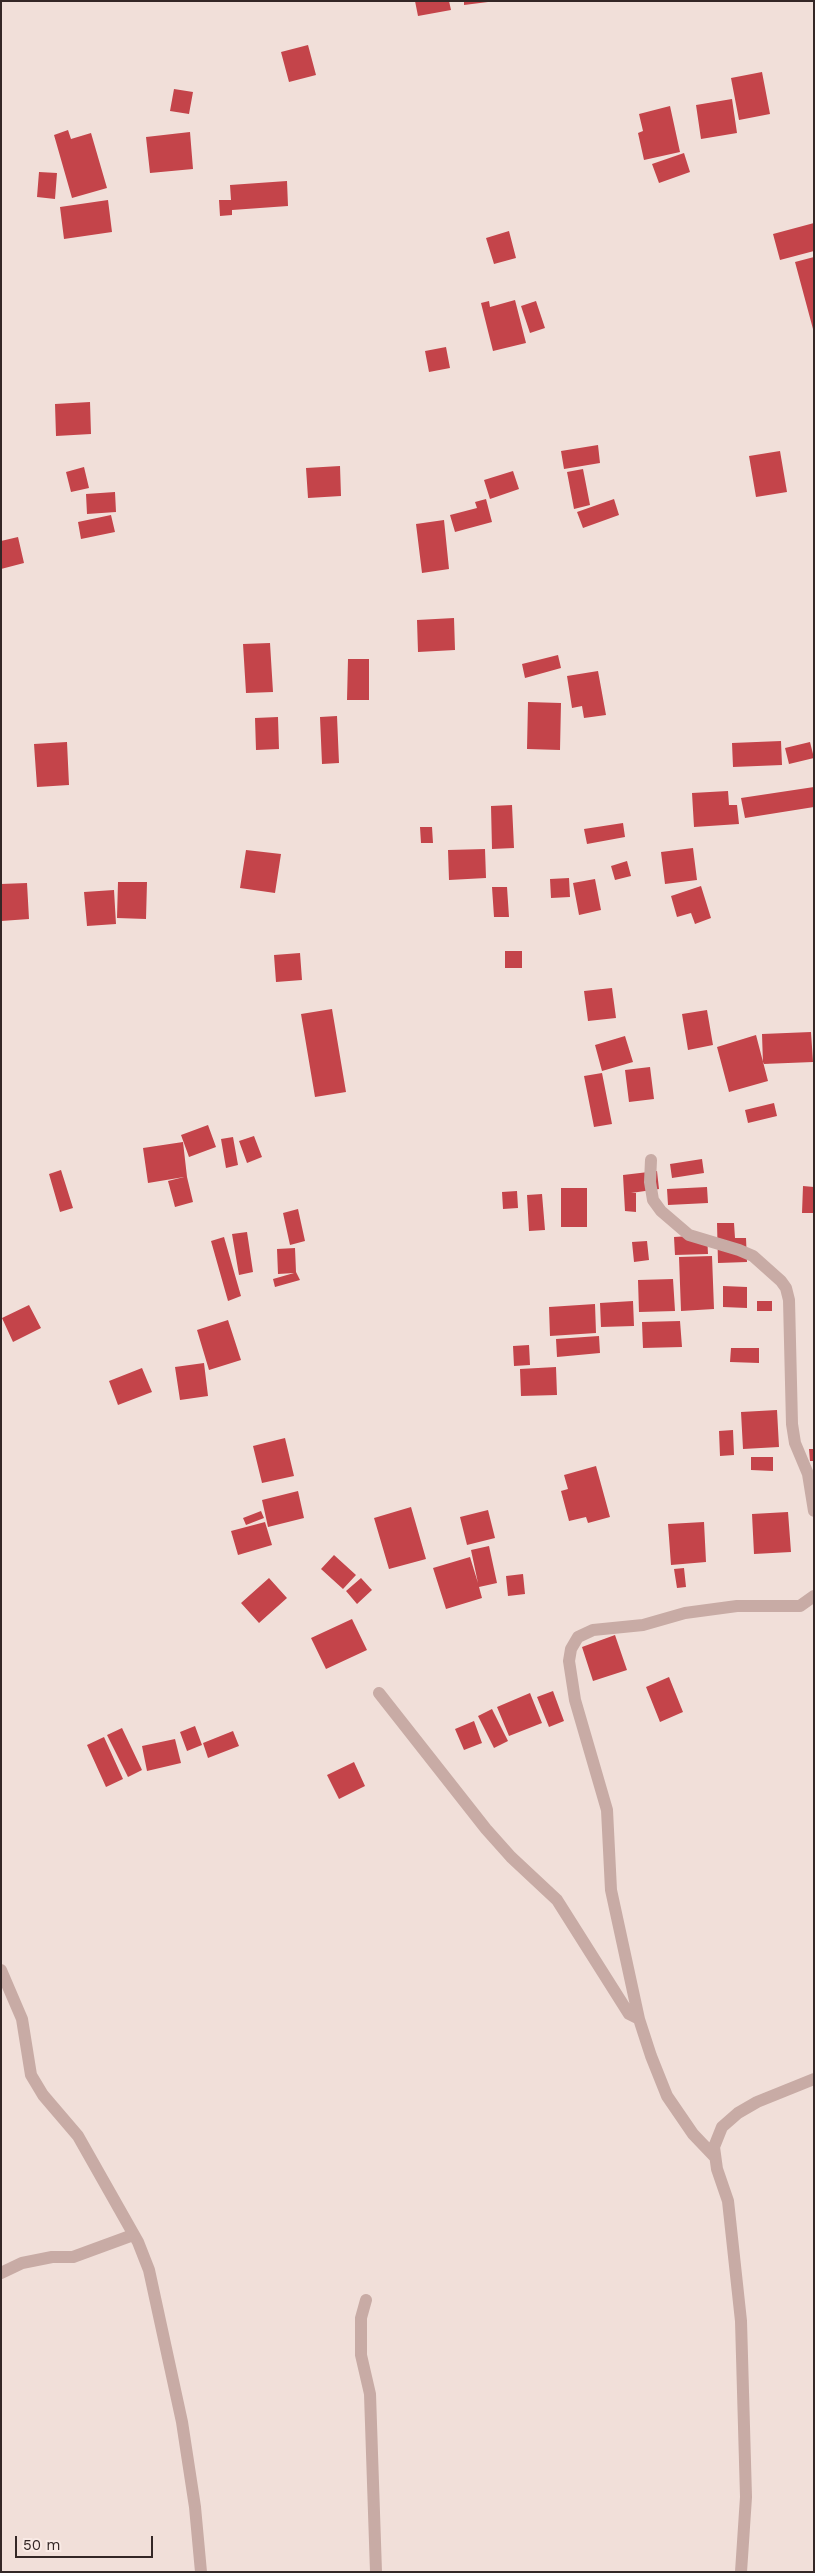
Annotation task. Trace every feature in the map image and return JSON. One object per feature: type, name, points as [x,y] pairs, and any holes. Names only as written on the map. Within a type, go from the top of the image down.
[{"type":"street","points":[[652,1160],[650,1182],[653,1200],[661,1211],[689,1236],[739,1250],[753,1256],[781,1280],[786,1288],[789,1300],[792,1424],[795,1444],[808,1474],[814,1510]]},
{"type":"street","points":[[714,2156],[693,2134],[667,2096],[639,2019],[611,1890],[607,1810],[575,1700],[568,1661],[571,1649],[578,1636],[593,1630],[644,1625],[685,1613],[737,1606],[800,1606],[814,1596]]},
{"type":"street","points":[[379,1693],[486,1830],[511,1857],[558,1900],[629,2014],[639,2019]]},
{"type":"street","points":[[1,1970],[22,2019],[31,2075],[43,2095],[78,2136],[134,2235],[149,2270],[182,2422],[196,2507],[201,2572]]},
{"type":"street","points":[[741,2572],[746,2497],[741,2321],[728,2201],[714,2156],[716,2136],[722,2126],[738,2113],[757,2102],[814,2079]]},
{"type":"street","points":[[1,2273],[22,2263],[73,2257],[134,2235]]},
{"type":"street","points":[[366,2300],[361,2318],[361,2356],[370,2394],[376,2572]]},
{"type":"building","points":[[415,1],[449,1],[451,10],[418,16]]},
{"type":"building","points":[[464,1],[488,1],[488,2],[464,5]]},
{"type":"building","points":[[308,45],[316,75],[289,82],[281,52]]},
{"type":"building","points":[[762,72],[770,114],[739,120],[731,78]]},
{"type":"building","points":[[174,89],[193,92],[189,114],[170,111]]},
{"type":"building","points":[[732,99],[737,133],[701,139],[696,105]]},
{"type":"building","points":[[670,106],[680,152],[644,160],[638,133],[643,131],[639,114]]},
{"type":"building","points":[[68,130],[71,139],[91,133],[107,188],[72,198],[54,135]]},
{"type":"building","points":[[190,132],[193,169],[150,173],[146,137]]},
{"type":"building","points":[[684,153],[690,172],[659,183],[652,164]]},
{"type":"building","points":[[39,172],[57,173],[55,199],[37,197]]},
{"type":"building","points":[[287,181],[288,206],[232,210],[232,215],[220,216],[219,200],[231,200],[230,185]]},
{"type":"building","points":[[108,200],[112,232],[64,239],[60,207]]},
{"type":"building","points":[[814,223],[814,251],[780,260],[773,234]]},
{"type":"building","points":[[509,231],[516,258],[494,264],[486,238]]},
{"type":"building","points":[[814,257],[814,329],[813,329],[795,262]]},
{"type":"building","points":[[515,300],[526,343],[493,351],[481,303],[489,301],[490,307]]},
{"type":"building","points":[[536,301],[545,328],[530,333],[521,306]]},
{"type":"building","points":[[446,347],[450,368],[429,372],[425,351]]},
{"type":"building","points":[[90,402],[91,434],[56,436],[55,404]]},
{"type":"building","points":[[598,445],[600,463],[564,469],[561,451]]},
{"type":"building","points":[[780,451],[787,492],[756,497],[749,456]]},
{"type":"building","points":[[340,466],[341,496],[308,498],[306,468]]},
{"type":"building","points":[[84,467],[89,488],[71,492],[66,472]]},
{"type":"building","points":[[583,469],[590,505],[574,509],[567,472]]},
{"type":"building","points":[[513,471],[519,489],[490,499],[484,480]]},
{"type":"building","points":[[115,492],[116,512],[87,514],[86,494]]},
{"type":"building","points":[[486,499],[492,522],[455,532],[450,515],[477,508],[475,502]]},
{"type":"building","points":[[614,499],[619,515],[583,528],[577,512]]},
{"type":"building","points":[[111,515],[115,532],[81,539],[78,522]]},
{"type":"building","points":[[444,520],[449,569],[422,573],[416,524]]},
{"type":"building","points":[[18,537],[24,563],[1,569],[1,541]]},
{"type":"building","points":[[454,618],[455,650],[418,652],[417,620]]},
{"type":"building","points":[[270,643],[273,692],[246,693],[243,644]]},
{"type":"building","points":[[558,655],[561,668],[525,678],[522,664]]},
{"type":"building","points":[[348,659],[369,659],[369,700],[347,700]]},
{"type":"building","points":[[598,671],[606,715],[584,718],[582,706],[572,708],[567,676]]},
{"type":"building","points":[[528,702],[561,703],[560,750],[527,749]]},
{"type":"building","points":[[337,716],[339,763],[322,764],[320,717]]},
{"type":"building","points":[[278,717],[279,749],[256,750],[255,718]]},
{"type":"building","points":[[781,741],[782,765],[733,767],[732,743]]},
{"type":"building","points":[[67,742],[69,785],[37,787],[34,744]]},
{"type":"building","points":[[810,742],[814,758],[789,764],[785,748]]},
{"type":"building","points":[[814,787],[814,807],[745,818],[741,798]]},
{"type":"building","points":[[728,791],[729,805],[737,805],[739,824],[694,827],[692,793]]},
{"type":"building","points":[[512,805],[514,848],[492,849],[491,806]]},
{"type":"building","points":[[623,823],[625,837],[587,844],[584,829]]},
{"type":"building","points":[[420,827],[432,827],[433,843],[421,843]]},
{"type":"building","points":[[693,848],[697,880],[665,884],[661,852]]},
{"type":"building","points":[[485,849],[486,878],[449,880],[448,850]]},
{"type":"building","points":[[246,850],[281,854],[275,893],[240,888]]},
{"type":"building","points":[[627,861],[631,876],[615,880],[611,866]]},
{"type":"building","points":[[569,878],[570,897],[551,898],[550,879]]},
{"type":"building","points":[[595,879],[601,910],[579,915],[573,883]]},
{"type":"building","points":[[118,882],[147,882],[146,919],[117,918]]},
{"type":"building","points":[[27,883],[29,919],[1,921],[1,884]]},
{"type":"building","points":[[701,886],[711,918],[695,924],[691,913],[677,917],[671,896]]},
{"type":"building","points":[[492,887],[507,887],[509,917],[494,917]]},
{"type":"building","points":[[114,890],[116,924],[87,926],[84,892]]},
{"type":"building","points":[[505,951],[522,951],[522,968],[505,968]]},
{"type":"building","points":[[300,953],[302,980],[276,982],[274,955]]},
{"type":"building","points":[[612,988],[616,1018],[588,1021],[584,991]]},
{"type":"building","points":[[332,1009],[346,1092],[315,1097],[301,1014]]},
{"type":"building","points":[[707,1010],[713,1045],[688,1050],[682,1014]]},
{"type":"building","points":[[811,1032],[813,1062],[763,1064],[762,1034]]},
{"type":"building","points":[[756,1035],[768,1081],[729,1092],[717,1047]]},
{"type":"building","points":[[625,1036],[633,1062],[602,1071],[595,1045]]},
{"type":"building","points":[[650,1067],[654,1099],[629,1102],[625,1070]]},
{"type":"building","points":[[602,1073],[612,1124],[594,1127],[584,1076]]},
{"type":"building","points":[[774,1103],[777,1116],[748,1123],[745,1110]]},
{"type":"building","points":[[208,1125],[216,1147],[189,1157],[181,1135]]},
{"type":"building","points":[[254,1136],[262,1157],[247,1163],[239,1141]]},
{"type":"building","points":[[233,1137],[238,1165],[226,1168],[221,1139]]},
{"type":"building","points":[[183,1142],[187,1177],[193,1202],[175,1207],[168,1181],[184,1177],[148,1183],[143,1148]]},
{"type":"building","points":[[702,1159],[704,1173],[672,1178],[670,1164]]},
{"type":"building","points":[[61,1170],[73,1208],[60,1212],[49,1174]]},
{"type":"building","points":[[657,1171],[659,1189],[631,1193],[636,1193],[636,1212],[625,1211],[623,1175]]},
{"type":"building","points":[[803,1186],[814,1187],[814,1213],[802,1213]]},
{"type":"building","points":[[707,1187],[708,1203],[668,1205],[667,1189]]},
{"type":"building","points":[[561,1188],[587,1188],[587,1227],[561,1227]]},
{"type":"building","points":[[517,1191],[518,1208],[503,1209],[502,1192]]},
{"type":"building","points":[[542,1194],[545,1230],[529,1231],[527,1195]]},
{"type":"building","points":[[298,1209],[305,1241],[290,1245],[283,1213]]},
{"type":"building","points":[[717,1223],[734,1223],[735,1238],[746,1238],[747,1262],[718,1263]]},
{"type":"building","points":[[247,1232],[253,1272],[239,1275],[232,1234]]},
{"type":"building","points":[[707,1235],[708,1254],[675,1255],[674,1237]]},
{"type":"building","points":[[224,1237],[241,1296],[228,1301],[211,1241]]},
{"type":"building","points":[[647,1241],[649,1260],[634,1262],[632,1242]]},
{"type":"building","points":[[295,1248],[296,1272],[300,1280],[275,1287],[273,1279],[294,1273],[278,1274],[277,1249]]},
{"type":"building","points":[[712,1256],[714,1309],[681,1311],[679,1257]]},
{"type":"building","points":[[673,1279],[675,1311],[639,1312],[638,1280]]},
{"type":"building","points":[[723,1286],[747,1287],[747,1308],[723,1307]]},
{"type":"building","points":[[633,1301],[634,1326],[601,1327],[600,1303]]},
{"type":"building","points":[[757,1301],[772,1301],[772,1311],[757,1311]]},
{"type":"building","points":[[595,1304],[596,1333],[550,1336],[549,1307]]},
{"type":"building","points":[[29,1305],[41,1328],[13,1342],[2,1318]]},
{"type":"building","points":[[228,1320],[241,1360],[209,1370],[197,1330]]},
{"type":"building","points":[[680,1321],[682,1347],[643,1348],[642,1322]]},
{"type":"building","points":[[599,1336],[600,1353],[557,1357],[556,1339]]},
{"type":"building","points":[[529,1345],[530,1365],[514,1366],[513,1346]]},
{"type":"building","points":[[731,1348],[759,1348],[759,1363],[730,1362]]},
{"type":"building","points":[[204,1363],[208,1396],[180,1400],[175,1367]]},
{"type":"building","points":[[556,1367],[557,1395],[521,1396],[520,1369]]},
{"type":"building","points":[[142,1368],[152,1392],[118,1405],[109,1381]]},
{"type":"building","points":[[777,1410],[779,1447],[743,1449],[741,1412]]},
{"type":"building","points":[[733,1430],[734,1455],[720,1456],[719,1431]]},
{"type":"building","points":[[285,1438],[294,1476],[262,1483],[253,1446]]},
{"type":"building","points":[[809,1449],[814,1449],[814,1461],[810,1461]]},
{"type":"building","points":[[751,1457],[773,1457],[773,1471],[751,1470]]},
{"type":"building","points":[[596,1466],[610,1517],[588,1523],[586,1517],[569,1521],[561,1491],[568,1489],[564,1475]]},
{"type":"building","points":[[298,1491],[304,1518],[268,1527],[262,1500]]},
{"type":"building","points":[[411,1507],[426,1559],[389,1569],[374,1518]]},
{"type":"building","points":[[488,1510],[495,1538],[467,1545],[460,1517]]},
{"type":"building","points":[[261,1511],[264,1518],[246,1525],[243,1518]]},
{"type":"building","points":[[788,1512],[791,1552],[754,1554],[752,1514]]},
{"type":"building","points":[[265,1522],[272,1545],[238,1555],[231,1531]]},
{"type":"building","points":[[704,1522],[706,1562],[671,1565],[668,1524]]},
{"type":"building","points":[[489,1546],[497,1583],[479,1587],[482,1598],[446,1609],[433,1568],[470,1557],[478,1583],[471,1550]]},
{"type":"building","points":[[334,1555],[356,1575],[343,1589],[321,1569]]},
{"type":"building","points":[[684,1568],[686,1587],[677,1588],[674,1569]]},
{"type":"building","points":[[523,1574],[525,1594],[508,1596],[506,1576]]},
{"type":"building","points":[[269,1578],[287,1598],[259,1623],[241,1603]]},
{"type":"building","points":[[361,1578],[372,1590],[357,1604],[346,1591]]},
{"type":"building","points":[[352,1619],[367,1650],[326,1669],[311,1638]]},
{"type":"building","points":[[615,1635],[627,1670],[593,1681],[582,1647]]},
{"type":"building","points":[[669,1677],[683,1712],[660,1722],[646,1687]]},
{"type":"building","points":[[553,1691],[564,1721],[549,1727],[537,1697]]},
{"type":"building","points":[[530,1693],[542,1723],[509,1736],[497,1707]]},
{"type":"building","points":[[492,1709],[508,1741],[494,1748],[478,1716]]},
{"type":"building","points":[[474,1721],[482,1743],[464,1750],[455,1729]]},
{"type":"building","points":[[195,1726],[202,1745],[187,1751],[180,1732]]},
{"type":"building","points":[[122,1728],[142,1770],[128,1777],[107,1735]]},
{"type":"building","points":[[233,1731],[239,1746],[208,1758],[203,1743]]},
{"type":"building","points":[[104,1737],[123,1779],[106,1787],[87,1745]]},
{"type":"building","points":[[175,1739],[181,1763],[147,1771],[142,1746]]},
{"type":"building","points":[[354,1762],[365,1786],[339,1799],[327,1775]]}]
